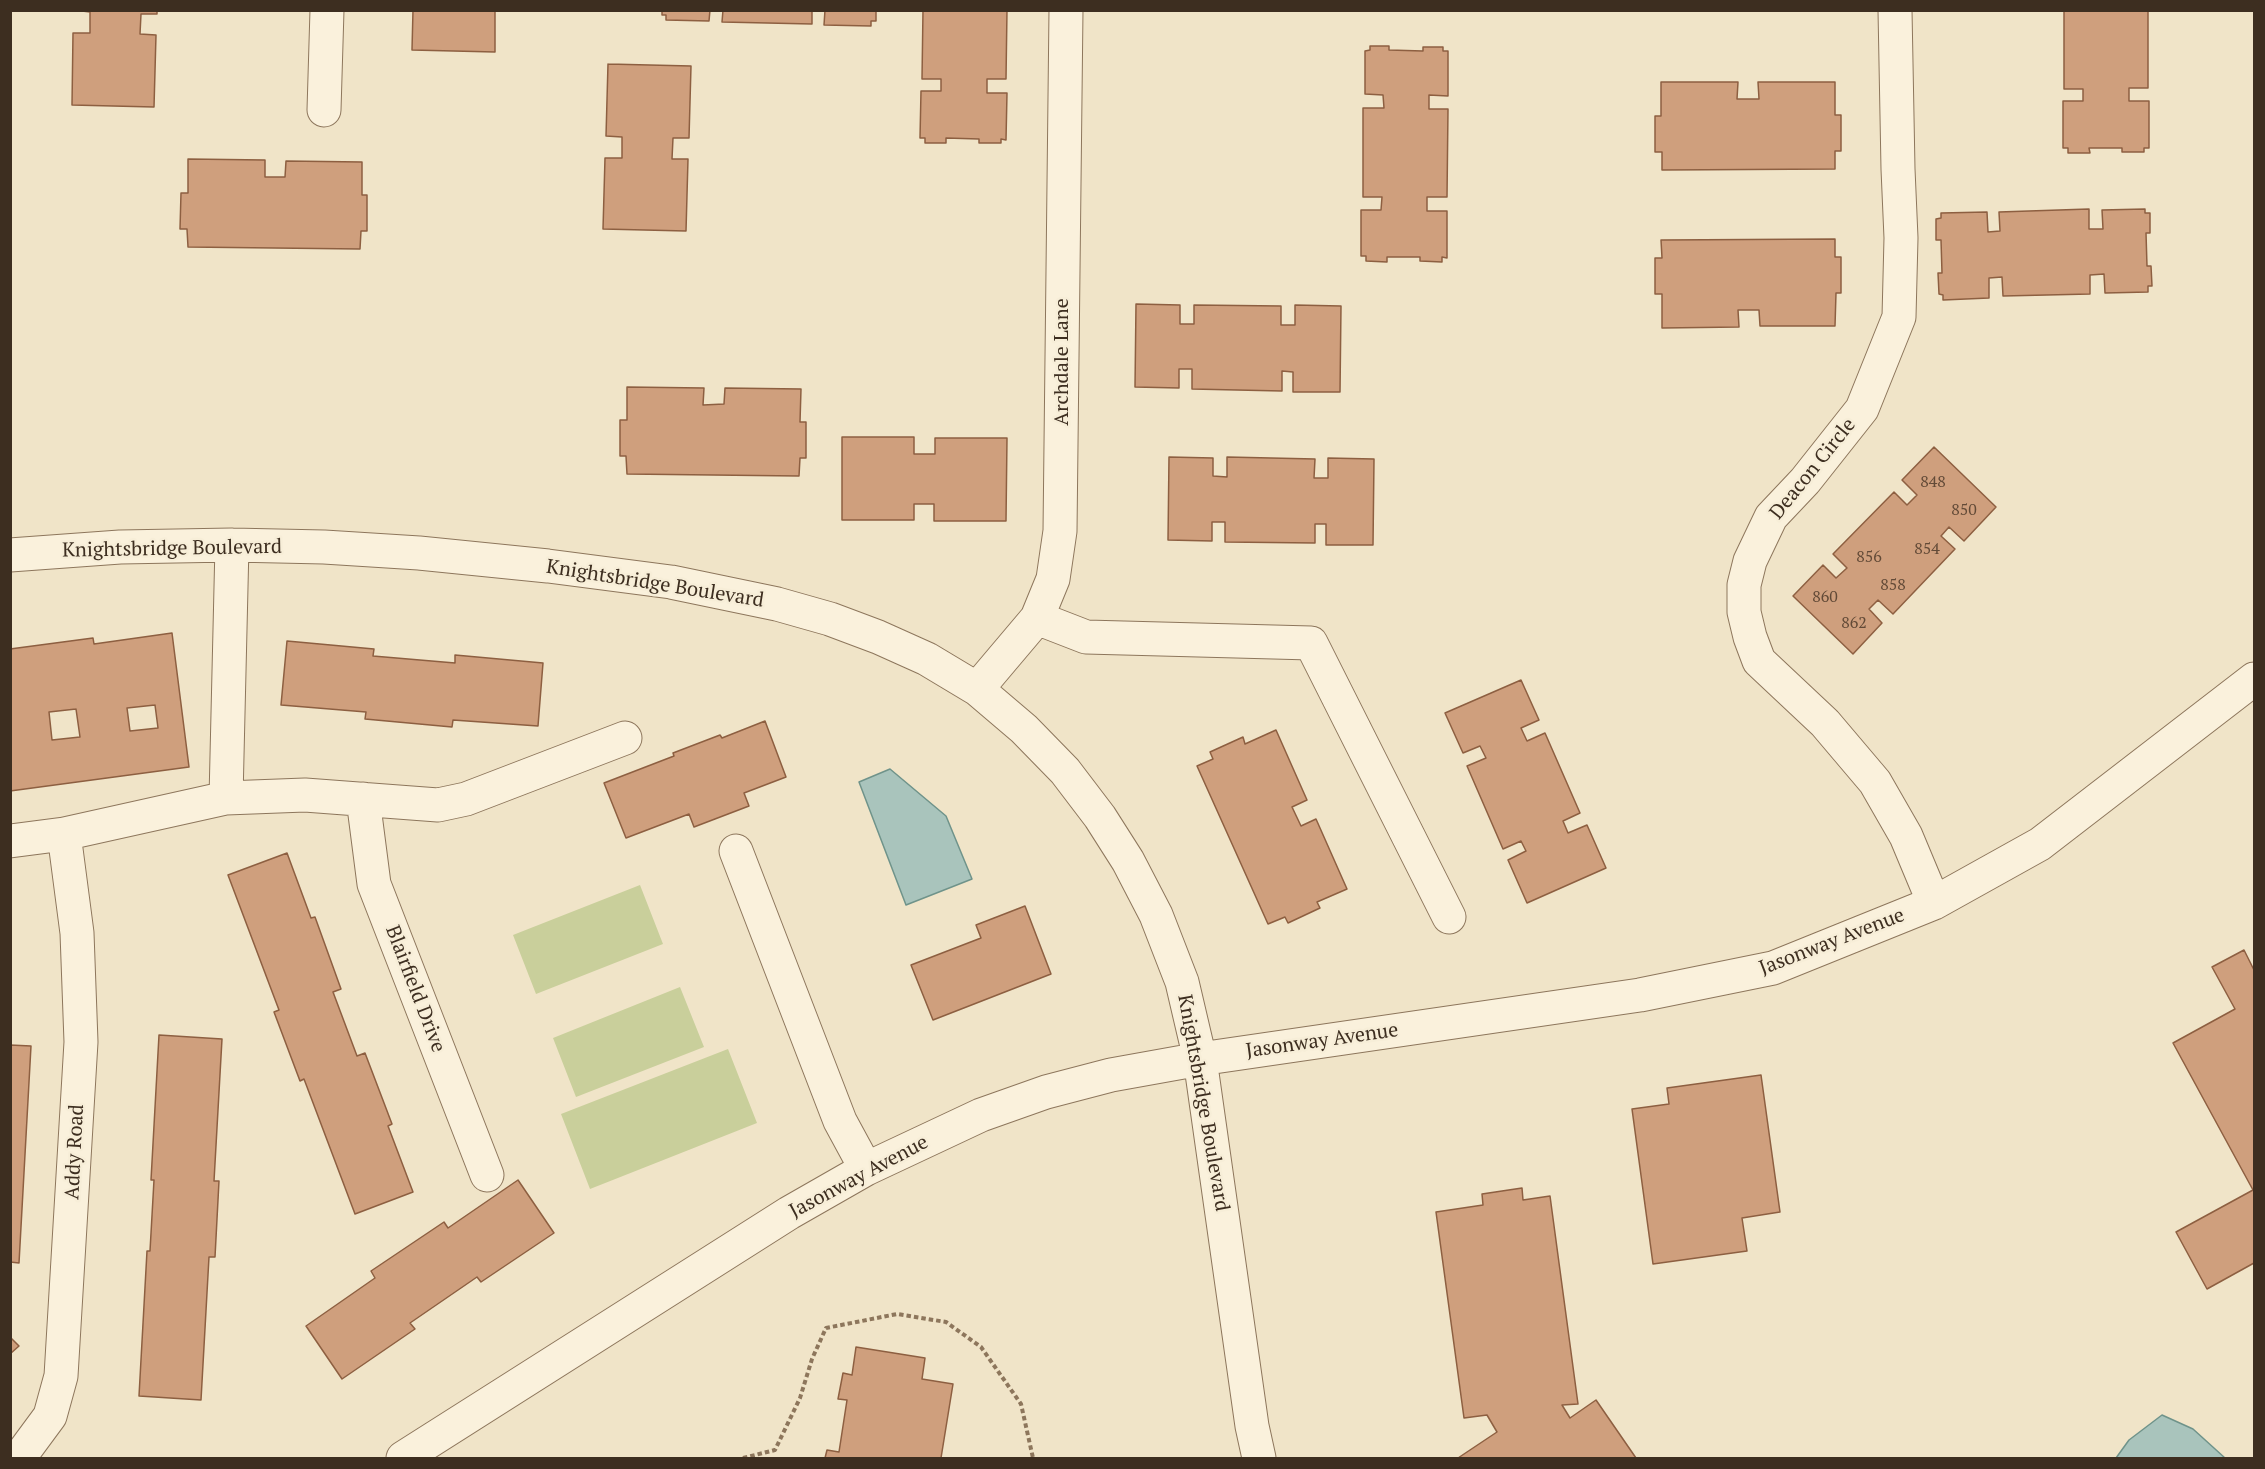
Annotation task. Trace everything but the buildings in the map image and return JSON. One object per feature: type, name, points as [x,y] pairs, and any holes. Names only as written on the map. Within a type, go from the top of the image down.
[{"type":"street","points":[[324,110],[327,10]]},
{"type":"street","name":"Archdale Lane","points":[[977,689],[1037,618],[1053,579],[1060,531],[1066,10]]},
{"type":"street","name":"Deacon Circle","points":[[1895,10],[1901,238],[1899,317],[1862,409],[1805,482],[1771,517],[1749,561],[1744,585],[1744,612],[1759,661],[1825,723],[1875,782],[1906,836],[1934,903]]},
{"type":"street","points":[[226,798],[232,545]]},
{"type":"street","name":"Knightsbridge Boulevard","points":[[10,555],[120,547],[232,545],[324,547],[419,553],[548,566],[671,582],[777,604],[830,619],[927,659],[977,689],[1024,729],[1065,771],[1100,817],[1128,861],[1156,915],[1182,982],[1200,1059],[1252,1426],[1259,1458]]},
{"type":"street","points":[[1037,618],[1086,637],[1311,643],[1449,917]]},
{"type":"street","name":"Jasonway Avenue","points":[[403,1458],[789,1213],[866,1169],[981,1115],[1046,1092],[1111,1075],[1200,1059],[1640,995],[1773,968],[1934,903],[2040,844],[2254,679]]},
{"type":"street","points":[[10,841],[64,834],[226,798],[305,795],[438,805],[466,799],[625,738]]},
{"type":"street","name":"Blairfield Drive","points":[[363,799],[374,884],[487,1175]]},
{"type":"street","name":"Addy Road","points":[[19,1458],[50,1416],[61,1377],[81,1042],[77,933],[64,834]]},
{"type":"street","points":[[736,851],[840,1121],[866,1169]]},
{"type":"path","points":[[743,1458],[775,1450],[800,1398],[812,1359],[826,1328],[897,1314],[946,1322],[981,1347],[1021,1404],[1033,1458]]},
{"type":"green space","points":[[640,885],[663,944],[536,994],[513,935]]},
{"type":"green space","points":[[680,987],[704,1047],[576,1097],[553,1038]]},
{"type":"green space","points":[[728,1049],[757,1123],[590,1189],[561,1114]]},
{"type":"water","points":[[890,769],[946,816],[972,879],[906,905],[859,782]]},
{"type":"water","points":[[2162,1415],[2193,1429],[2225,1458],[2116,1458],[2129,1440]]}]
